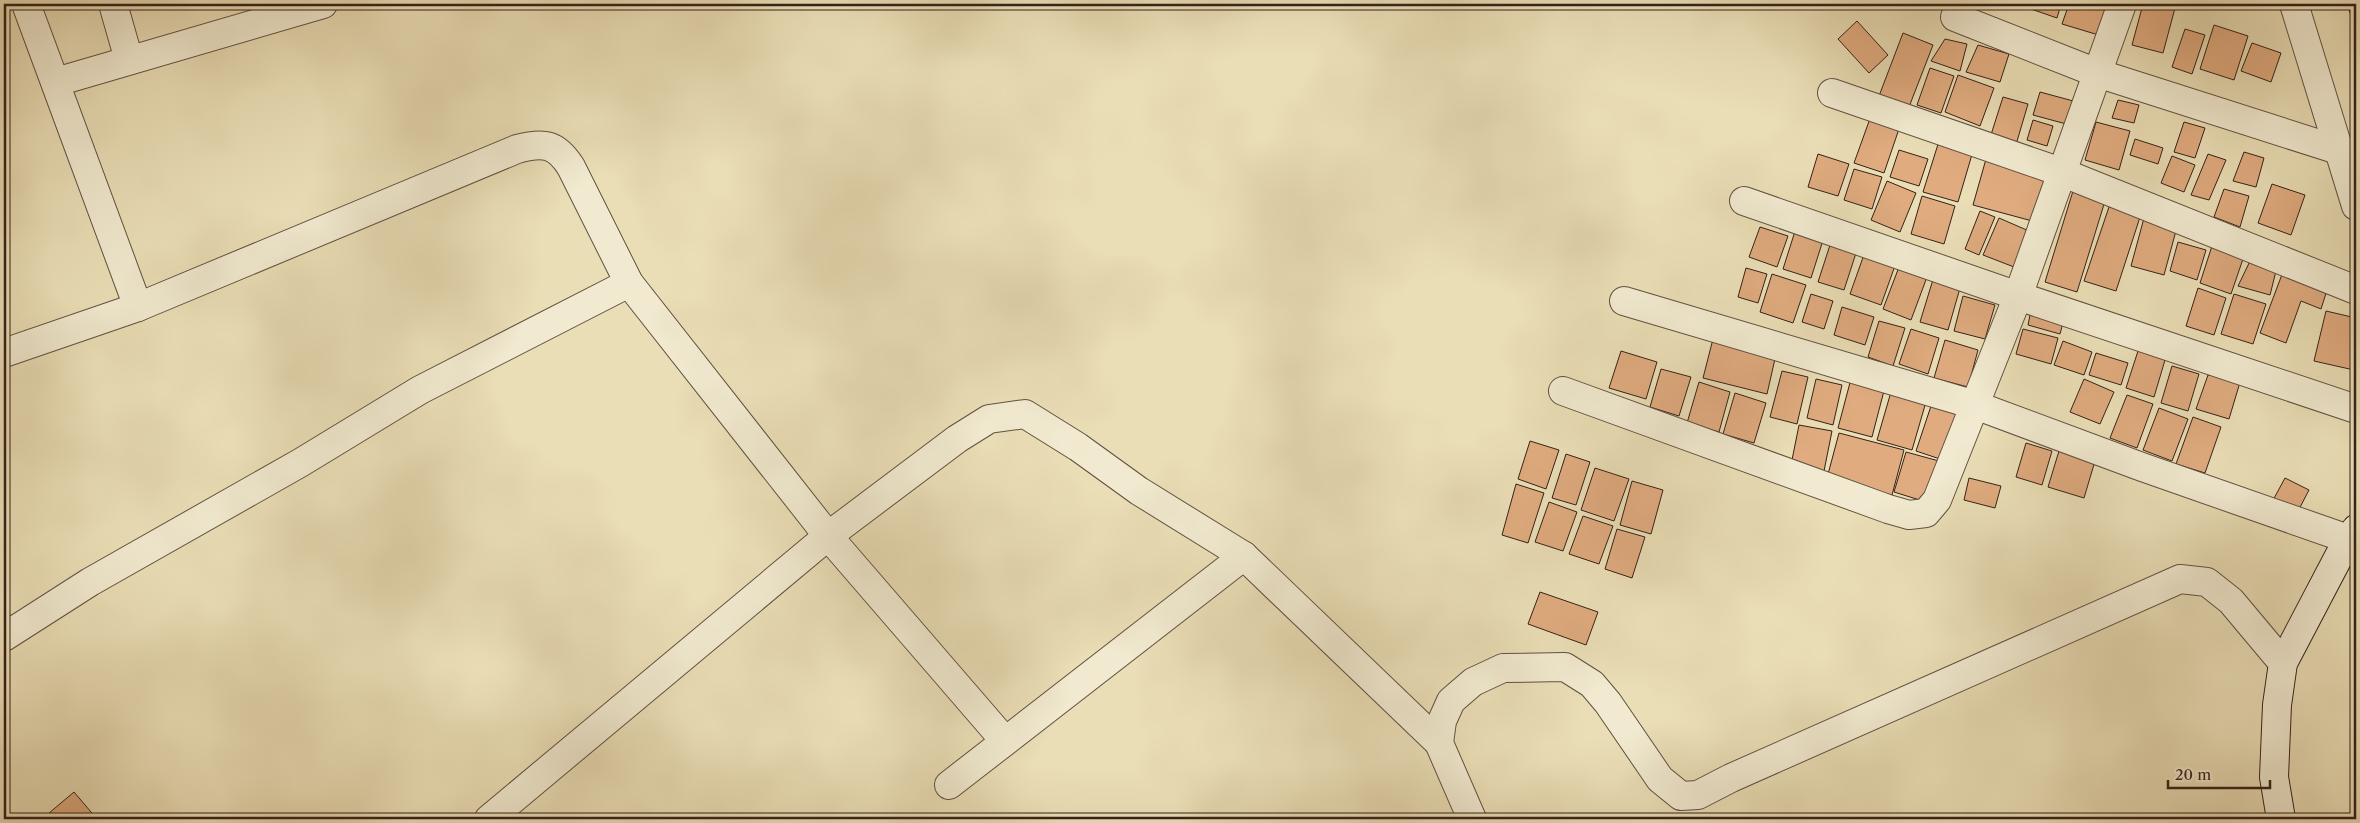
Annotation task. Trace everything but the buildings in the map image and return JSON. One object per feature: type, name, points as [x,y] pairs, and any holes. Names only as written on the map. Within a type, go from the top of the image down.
[{"type":"street","points":[[26,4],[138,307]]},
{"type":"street","points":[[113,4],[129,60]]},
{"type":"street","points":[[56,82],[323,4]]},
{"type":"street","points":[[1563,391],[1888,509],[1910,515],[1926,513],[1937,500],[2018,296],[2122,4]]},
{"type":"street","points":[[2294,4],[2356,206]]},
{"type":"street","points":[[1955,17],[2097,73],[2338,150]]},
{"type":"street","points":[[1832,93],[2061,172],[2356,290]]},
{"type":"street","points":[[4,353],[138,307],[517,150],[535,144],[547,145],[562,153],[629,283],[828,536],[1006,741]]},
{"type":"street","points":[[1744,201],[2018,296],[2356,409]]},
{"type":"street","points":[[4,637],[90,582],[300,463],[420,390],[629,283]]},
{"type":"street","points":[[1624,301],[1975,405],[2142,467],[2352,534],[2284,663],[2277,706],[2274,777],[2281,819]]},
{"type":"street","points":[[494,818],[828,536],[957,440],[989,419],[1025,414],[1139,491],[1244,556],[1439,743],[1472,819]]},
{"type":"street","points":[[949,785],[1244,556]]},
{"type":"street","points":[[1439,743],[1442,721],[1451,701],[1473,682],[1503,668],[1565,667],[1592,684],[1608,703],[1660,779],[1681,796],[1698,795],[1740,774],[2180,579],[2207,582],[2231,601],[2284,663]]}]
